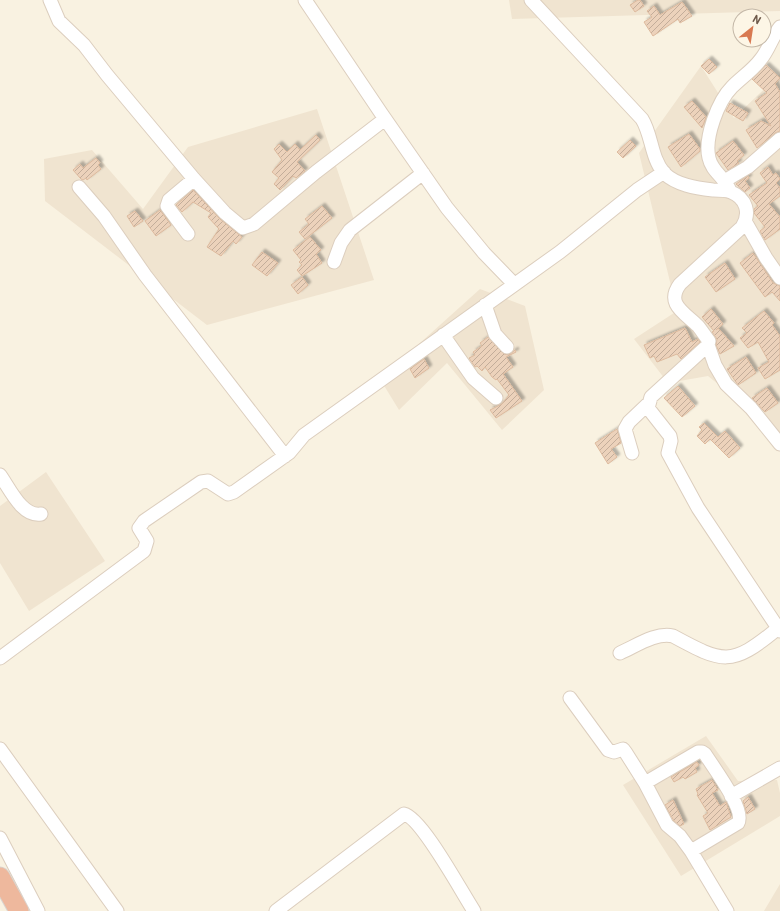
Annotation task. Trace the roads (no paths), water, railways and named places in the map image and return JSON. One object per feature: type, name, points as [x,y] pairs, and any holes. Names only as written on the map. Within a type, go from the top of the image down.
[{"type":"highway","points":[[0,877],[19,911]]},
{"type":"street","points":[[50,0],[59,20],[84,45],[107,75],[194,179],[240,226],[247,228],[254,224],[311,176],[385,119]]},
{"type":"street","points":[[305,0],[385,119],[463,229],[514,284]]},
{"type":"street","points":[[531,0],[642,119],[650,134],[657,160],[664,172],[670,178],[687,185],[728,186],[780,139]]},
{"type":"street","points":[[780,27],[758,63],[726,94],[717,113],[711,133],[708,152],[714,168],[728,186],[745,203],[747,216],[745,221],[710,258],[680,284],[675,292],[676,303],[680,310],[699,327],[709,341],[708,345],[715,365],[726,384],[750,408],[780,444]]},
{"type":"street","points":[[0,658],[144,551],[147,541],[139,528],[144,521],[201,482],[208,481],[224,493],[231,493],[285,456],[304,436],[560,252],[637,190],[664,172]]},
{"type":"street","points":[[334,262],[341,243],[350,230],[423,173]]},
{"type":"street","points":[[188,234],[167,206],[169,200],[194,179]]},
{"type":"street","points":[[79,187],[104,216],[145,275],[285,456]]},
{"type":"street","points":[[745,221],[780,278]]},
{"type":"street","points":[[485,305],[495,334],[507,347]]},
{"type":"street","points":[[443,336],[473,378],[496,398]]},
{"type":"street","points":[[620,652],[660,635],[668,634],[715,657],[737,656],[754,648],[779,630],[689,493],[668,452],[671,439],[648,408],[651,397],[708,345]]},
{"type":"street","points":[[632,454],[625,429],[626,425],[649,403]]},
{"type":"street","points":[[0,475],[24,509],[31,514],[41,514]]},
{"type":"street","points":[[570,698],[608,750],[614,752],[623,749],[626,753],[645,783],[667,825],[680,836],[691,851],[727,911]]},
{"type":"street","points":[[0,750],[117,911]]},
{"type":"street","points":[[645,783],[700,751],[705,754],[731,796],[741,816],[738,823],[691,851]]},
{"type":"street","points":[[731,796],[780,768]]},
{"type":"street","points":[[276,911],[404,814],[413,818],[436,850],[474,911]]},
{"type":"street","points":[[0,838],[38,911]]}]
